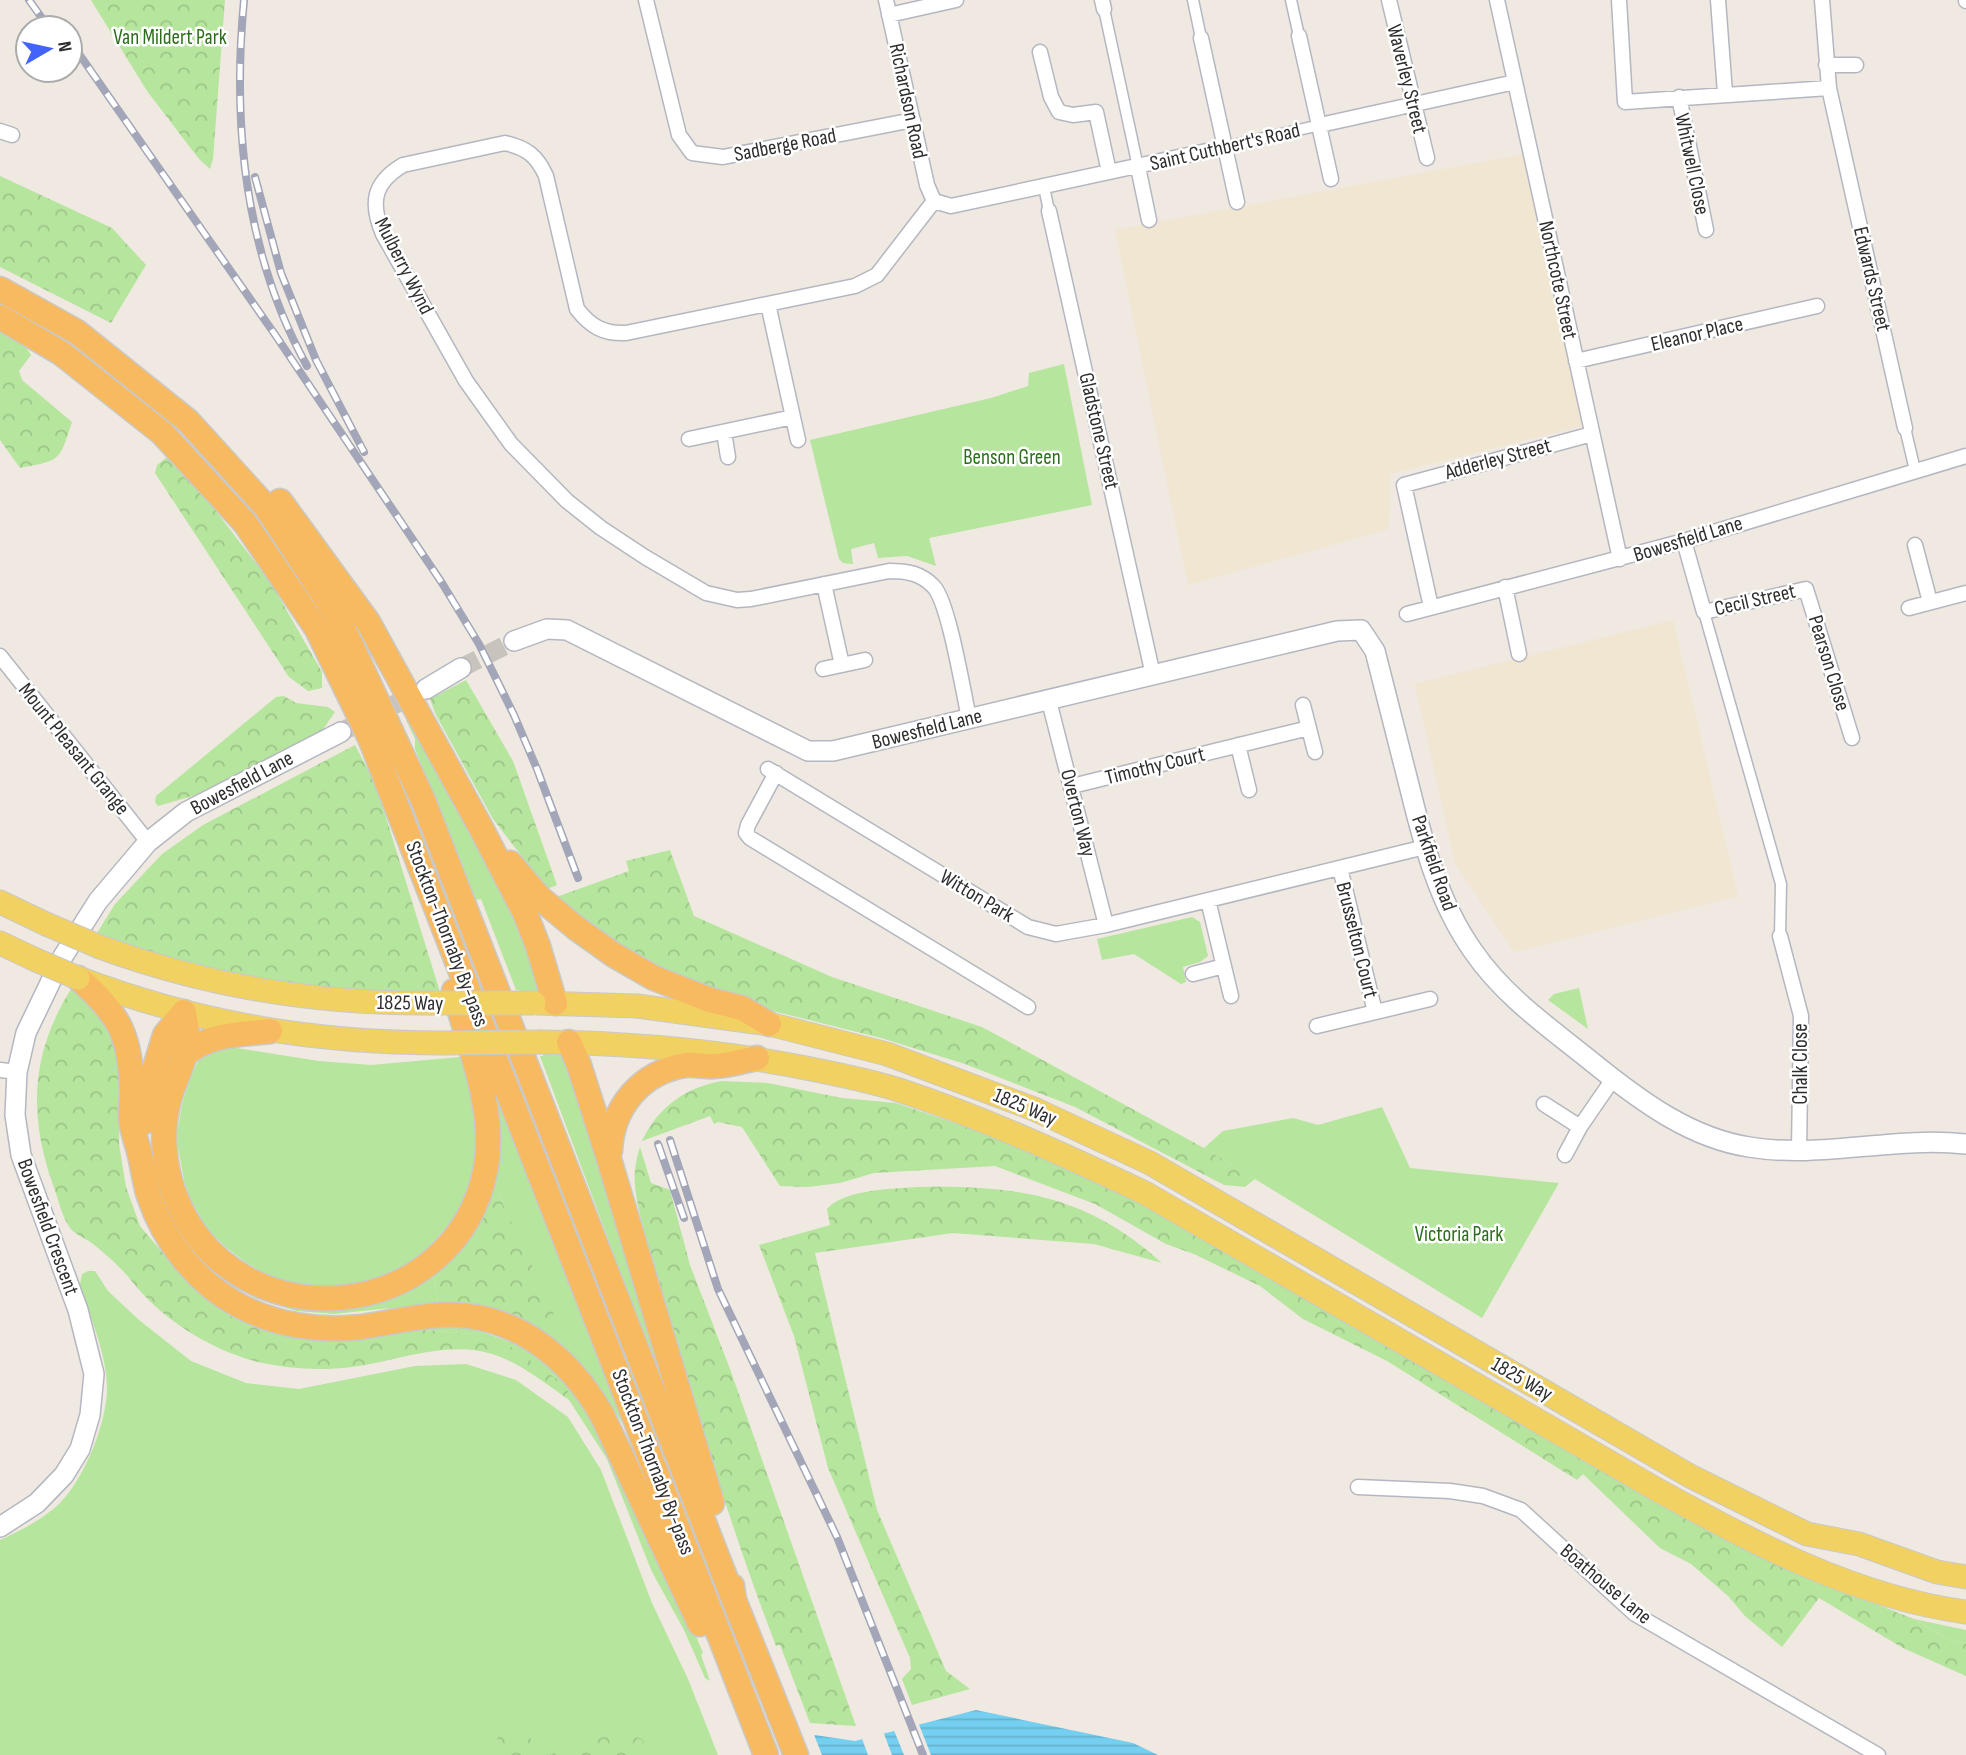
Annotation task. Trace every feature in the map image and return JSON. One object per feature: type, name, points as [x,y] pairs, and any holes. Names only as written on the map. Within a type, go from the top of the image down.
[{"type":"highway","name":"Stockton-Thornaby By-pass","points":[[0,289],[77,332],[188,421],[266,507],[338,617],[423,800],[734,1600]]},
{"type":"highway","name":"Stockton-Thornaby By-pass","points":[[0,317],[61,353],[162,433],[246,523],[317,629],[370,738],[766,1755]]},
{"type":"highway","points":[[188,421],[230,445],[288,509],[368,622],[481,828],[529,924],[544,1003]]},
{"type":"highway","points":[[481,828],[540,898],[576,928],[614,954],[654,978],[710,1000],[742,1008],[769,1024]]},
{"type":"highway","points":[[184,1013],[188,1040],[168,1105],[165,1127],[168,1171],[174,1193],[195,1232],[225,1264],[244,1277],[274,1291],[307,1299],[329,1300],[351,1298],[394,1285],[431,1261],[447,1246],[472,1209],[480,1188],[488,1144],[484,1100],[421,869]]},
{"type":"highway","points":[[78,978],[113,1012],[122,1027],[131,1066],[131,1119],[148,1194],[168,1238],[185,1261],[212,1287],[238,1305],[269,1319],[332,1329],[416,1317],[467,1316],[512,1329],[552,1352],[589,1392],[629,1469],[701,1626],[731,1663]]},
{"type":"highway","points":[[141,1157],[149,1087],[165,1035],[184,1013]]},
{"type":"highway","points":[[183,1056],[194,1046],[209,1039],[270,1031]]},
{"type":"highway","points":[[569,1042],[609,1159],[708,1492],[726,1539],[734,1600],[796,1755]]},
{"type":"highway","points":[[609,1159],[611,1132],[621,1106],[639,1085],[662,1071],[688,1065],[716,1067],[757,1058]]},
{"type":"main road","name":"1825 Way","points":[[0,901],[100,947],[196,976],[292,996],[375,1003],[637,1006],[769,1024],[887,1054],[1034,1109],[1150,1163],[1690,1476],[1758,1511],[1807,1534],[1858,1544],[1937,1572],[1966,1577]]},
{"type":"main road","name":"1825 Way","points":[[0,943],[115,992],[184,1013],[270,1031],[380,1042],[569,1042],[687,1048],[757,1058],[897,1090],[1062,1154],[1145,1193],[1735,1533],[1884,1596],[1934,1608],[1966,1612]]},
{"type":"main road","points":[[184,1013],[196,976]]},
{"type":"main road","points":[[544,1003],[569,1042]]},
{"type":"street","name":"Sadberge Road","points":[[646,0],[679,135],[692,153],[723,157],[913,120]]},
{"type":"street","name":"Richardson Road","points":[[886,0],[927,185],[934,201]]},
{"type":"street","points":[[889,15],[956,0]]},
{"type":"street","points":[[1193,0],[1237,202]]},
{"type":"street","points":[[1291,0],[1331,179]]},
{"type":"street","name":"Waverley Street","points":[[1389,0],[1427,158]]},
{"type":"street","name":"Northcote Street","points":[[1497,0],[1620,559]]},
{"type":"street","points":[[1619,0],[1625,102],[1725,93],[1829,88]]},
{"type":"street","points":[[1718,0],[1725,93]]},
{"type":"street","name":"Edwards Street","points":[[1822,0],[1829,88],[1915,470]]},
{"type":"street","points":[[1103,4],[1149,220]]},
{"type":"street","points":[[1040,52],[1051,97],[1059,112],[1073,115],[1096,112],[1109,172]]},
{"type":"street","points":[[1826,65],[1856,65]]},
{"type":"street","name":"Saint Cuthbert's Road","points":[[934,201],[951,206],[1044,187],[1515,82]]},
{"type":"street","name":"Whitwell Close","points":[[1679,97],[1706,230]]},
{"type":"street","name":"Mulberry Wynd","points":[[934,201],[877,275],[855,286],[611,334],[587,322],[577,309],[546,176],[540,162],[520,146],[489,146],[402,165],[390,173],[380,185],[375,201],[375,216],[485,410],[536,471],[568,501],[601,528],[645,557],[706,593],[723,598],[751,599],[889,571],[909,571],[922,577],[933,585],[946,612],[969,718]]},
{"type":"street","name":"Gladstone Street","points":[[1044,187],[1153,675]]},
{"type":"street","points":[[768,304],[798,440]]},
{"type":"street","name":"Eleanor Place","points":[[1576,361],[1817,306]]},
{"type":"street","points":[[689,439],[793,417]]},
{"type":"street","points":[[724,432],[728,457]]},
{"type":"street","name":"Adderley Street","points":[[1431,607],[1404,485],[1592,434]]},
{"type":"street","name":"Bowesfield Lane","points":[[1407,614],[1684,541],[1966,456]]},
{"type":"street","points":[[1684,541],[1781,884],[1780,936]]},
{"type":"street","points":[[1915,545],[1930,602]]},
{"type":"street","points":[[824,584],[842,665]]},
{"type":"street","points":[[1505,587],[1519,654]]},
{"type":"street","name":"Cecil Street","points":[[1704,612],[1807,589]]},
{"type":"street","name":"Pearson Close","points":[[1807,589],[1852,738]]},
{"type":"street","points":[[1909,608],[1966,593]]},
{"type":"street","name":"Bowesfield Lane","points":[[514,641],[547,629],[567,630],[808,751],[833,751],[1337,631],[1361,630]]},
{"type":"street","name":"Parkfield Road","points":[[1361,630],[1375,651],[1425,847],[1436,880],[1458,927],[1488,971],[1520,1004],[1613,1079],[1658,1111],[1701,1133],[1749,1147],[1799,1152],[1928,1143],[1966,1144]]},
{"type":"street","name":"Mount Pleasant Grange","points":[[0,656],[148,842]]},
{"type":"street","points":[[823,669],[864,660]]},
{"type":"street","points":[[426,688],[461,668]]},
{"type":"street","name":"Overton Way","points":[[1049,701],[1106,925]]},
{"type":"street","points":[[1303,705],[1315,752]]},
{"type":"street","name":"Timothy Court","points":[[1072,786],[1309,728]]},
{"type":"street","name":"Bowesfield Lane","points":[[148,842],[186,812],[341,732]]},
{"type":"street","points":[[1238,746],[1249,790]]},
{"type":"street","name":"Witton Park","points":[[1028,1007],[750,838],[746,833],[748,825],[772,771],[1028,927],[1056,934],[1106,925],[1425,847]]},
{"type":"street","name":"Bowesfield Crescent","points":[[0,1527],[37,1503],[64,1475],[80,1449],[87,1427],[94,1374],[78,1310],[21,1155],[8,1071],[62,958],[98,901],[148,842]]},
{"type":"street","name":"Brusselton Court","points":[[1340,868],[1375,1012]]},
{"type":"street","points":[[1208,900],[1231,996]]},
{"type":"street","name":"Chalk Close","points":[[1780,936],[1801,1016],[1799,1152]]},
{"type":"street","points":[[1193,974],[1224,967]]},
{"type":"street","name":"Brusselton Court","points":[[1317,1026],[1430,999]]},
{"type":"street","points":[[1565,1155],[1580,1127],[1613,1079]]},
{"type":"street","points":[[1544,1104],[1580,1127]]},
{"type":"street","name":"Boathouse Lane","points":[[1358,1487],[1450,1491],[1483,1496],[1521,1510],[1635,1614],[1878,1755]]},
{"type":"shaded area","points":[[1525,154],[1586,425],[1390,474],[1389,529],[1188,585],[1115,230]]},
{"type":"shaded area","points":[[1673,620],[1738,896],[1514,952],[1455,863],[1415,684]]},
{"type":"green space","name":"Van Mildert Park","points":[[91,0],[225,0],[213,159],[210,169],[199,159],[147,91]]},
{"type":"green space","points":[[0,176],[112,228],[146,265],[111,323],[0,267]]},
{"type":"green space","points":[[0,330],[23,343],[31,355],[19,371],[22,380],[72,422],[61,452],[44,463],[20,468],[0,440]]},
{"type":"green space","name":"Benson Green","points":[[1064,364],[1092,505],[929,538],[936,566],[907,556],[878,558],[874,543],[851,549],[853,564],[843,563],[839,559],[810,440],[991,398],[1028,386],[1029,373]]},
{"type":"green space","points":[[166,458],[174,462],[196,485],[271,583],[322,672],[322,688],[308,691],[289,677],[155,473],[157,465]]},
{"type":"green space","points":[[466,680],[513,761],[557,885],[547,889],[493,819],[436,715],[430,699]]},
{"type":"green space","points":[[284,696],[296,703],[328,707],[335,712],[317,738],[196,795],[158,806],[155,802],[156,796],[276,697]]},
{"type":"green space","points":[[413,717],[510,908],[529,956],[539,996],[521,996],[519,990],[516,990],[481,899],[476,900],[415,749],[415,739],[406,720]]},
{"type":"green space","points":[[355,745],[376,785],[440,992],[337,995],[239,978],[134,948],[97,933],[115,904],[162,854],[203,825]]},
{"type":"green space","points":[[670,850],[694,916],[832,977],[982,1027],[1204,1148],[1255,1179],[1245,1187],[1224,1185],[1075,1107],[965,1064],[881,1038],[729,1000],[622,950],[556,897],[629,871],[626,861]]},
{"type":"green space","points":[[1192,917],[1200,922],[1208,956],[1200,962],[1183,967],[1186,982],[1181,984],[1134,954],[1102,960],[1097,939]]},
{"type":"green space","points":[[1579,988],[1588,1029],[1548,1000],[1554,994]]},
{"type":"green space","points":[[71,989],[85,995],[122,1038],[119,1144],[126,1187],[140,1226],[162,1252],[224,1306],[382,1329],[473,1334],[508,1345],[562,1383],[569,1393],[569,1400],[517,1365],[480,1351],[443,1350],[340,1368],[293,1368],[258,1362],[226,1351],[180,1326],[166,1315],[110,1259],[70,1228],[61,1210],[45,1159],[37,1109],[41,1060],[58,1013]]},
{"type":"green space","points":[[230,1047],[319,1061],[371,1065],[460,1057],[473,1098],[478,1132],[477,1156],[461,1210],[418,1260],[372,1283],[314,1289],[271,1277],[245,1262],[207,1229],[190,1198],[184,1180],[178,1147],[178,1128],[190,1078],[200,1057],[209,1051]]},
{"type":"green space","points":[[543,1053],[572,1055],[673,1413],[540,1056],[543,1056]]},
{"type":"green space","points":[[487,1068],[627,1421],[622,1423],[595,1380],[582,1366],[543,1336],[504,1206],[493,1183],[497,1169]]},
{"type":"green space","points":[[721,1081],[768,1083],[842,1098],[896,1103],[1004,1140],[1118,1192],[1866,1600],[1914,1619],[1949,1640],[1966,1644],[1966,1676],[1903,1648],[1819,1598],[1782,1647],[1691,1564],[1660,1548],[1583,1474],[1577,1480],[1387,1361],[1303,1319],[1260,1286],[1194,1254],[1166,1244],[1095,1204],[995,1166],[874,1173],[840,1183],[808,1187],[780,1186],[742,1127],[718,1122],[714,1124],[710,1116],[642,1141],[656,1118],[674,1101],[684,1094]]},
{"type":"green space","name":"Victoria Park","points":[[1382,1107],[1410,1168],[1559,1183],[1482,1318],[1204,1148],[1223,1131],[1293,1118],[1318,1125]]},
{"type":"green space","points":[[640,1147],[651,1183],[670,1190],[690,1265],[730,1369],[856,1726],[810,1723],[780,1645],[776,1646],[705,1438],[643,1227],[635,1178]]},
{"type":"green space","points":[[158,1183],[172,1206],[274,1299],[432,1275],[438,1303],[334,1314],[296,1311],[255,1298],[231,1285],[191,1248],[170,1215]]},
{"type":"green space","points":[[493,1183],[557,1323],[552,1332],[543,1336],[461,1304],[438,1303],[432,1275],[469,1233],[483,1209]]},
{"type":"green space","points":[[918,1187],[987,1188],[1049,1199],[1106,1222],[1162,1263],[1094,1244],[953,1233],[815,1253],[877,1510],[946,1671],[970,1689],[912,1705],[902,1679],[911,1669],[910,1658],[828,1468],[794,1336],[759,1245],[830,1225],[827,1209],[845,1197],[870,1191]]},
{"type":"green space","points":[[95,1271],[108,1291],[139,1320],[191,1361],[246,1383],[299,1389],[415,1366],[466,1364],[516,1380],[568,1417],[601,1470],[652,1603],[688,1679],[718,1755],[0,1755],[0,1540],[46,1515],[68,1493],[92,1452],[105,1406],[105,1365],[80,1284],[82,1274]]},
{"type":"green space","points":[[441,1324],[477,1330],[522,1346],[545,1360],[576,1389],[677,1590],[703,1653],[701,1655],[710,1681],[705,1678],[684,1630],[652,1572],[607,1459],[569,1400],[569,1393],[473,1334],[382,1329]]},
{"type":"green space","points":[[1914,1619],[1966,1630],[1966,1644],[1949,1640]]},
{"type":"green space","points":[[521,1730],[548,1755],[492,1755],[498,1736]]},
{"type":"green space","points":[[627,1733],[642,1739],[648,1751],[647,1755],[549,1755],[597,1738]]},
{"type":"water","points":[[976,1710],[1133,1743],[1158,1755],[767,1755],[815,1735],[855,1741]]},
{"type":"pier","points":[[918,1722],[931,1755],[904,1755],[893,1728]]},
{"type":"pier","points":[[883,1731],[892,1755],[868,1755],[861,1736]]},
{"type":"pier","points":[[813,1732],[822,1755],[764,1755],[766,1752]]},
{"type":"tunnel","points":[[461,668],[514,641]]},
{"type":"tunnel","points":[[341,732],[421,691]]},
{"type":"railway","points":[[29,0],[39,14]]},
{"type":"railway","points":[[244,0],[240,95],[248,188],[269,279],[307,366]]},
{"type":"railway","points":[[84,61],[276,336],[442,583],[479,644],[537,769],[578,878]]},
{"type":"railway","points":[[255,177],[281,273],[316,360],[364,452]]},
{"type":"railway","points":[[670,1140],[718,1289],[837,1537],[923,1755]]},
{"type":"railway","points":[[658,1144],[684,1218]]}]
